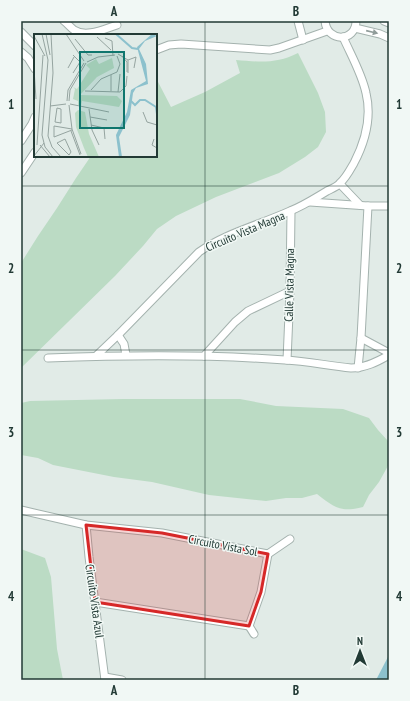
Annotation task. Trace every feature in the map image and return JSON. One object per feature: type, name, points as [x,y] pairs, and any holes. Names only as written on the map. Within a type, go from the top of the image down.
[{"type":"street","points":[[64,21],[73,29],[84,33],[90,33],[116,25]]},
{"type":"street","points":[[298,21],[303,40]]},
{"type":"street","points":[[325,21],[327,31],[338,38],[348,36],[352,33],[356,25],[389,38]]},
{"type":"street","points":[[384,21],[389,22]]},
{"type":"street","points":[[157,50],[169,45],[181,44],[270,50],[327,31]]},
{"type":"street","points":[[21,32],[34,45]]},
{"type":"street","name":"Circuito Vista Magna","points":[[96,356],[198,252],[224,237],[310,202],[340,184],[350,171],[359,154],[365,138],[369,113],[367,94],[363,80],[343,37]]},
{"type":"street","points":[[21,52],[28,58],[34,67]]},
{"type":"street","points":[[21,141],[34,119]]},
{"type":"street","points":[[21,173],[34,154]]},
{"type":"street","points":[[340,184],[360,206]]},
{"type":"street","name":"Circuito Vista Magna","points":[[310,202],[360,206],[389,206]]},
{"type":"street","points":[[358,368],[368,206]]},
{"type":"street","name":"Calle Vista Magna","points":[[287,360],[291,211]]},
{"type":"street","points":[[204,356],[235,322],[248,311],[290,292]]},
{"type":"street","points":[[118,335],[124,344],[126,355]]},
{"type":"street","points":[[361,338],[389,354]]},
{"type":"street","points":[[48,358],[126,355],[204,356],[287,360],[358,368],[370,365],[389,354]]},
{"type":"street","name":"Circuito Vista Sol","points":[[21,510],[86,524],[162,533],[268,554],[261,592],[249,626]]},
{"type":"street","name":"Circuito Vista Azul","points":[[86,524],[105,679],[122,680]]},
{"type":"street","points":[[268,554],[290,539]]},
{"type":"street","points":[[95,602],[249,626],[254,634]]},
{"type":"highlighted area","points":[[86,525],[162,533],[268,554],[261,592],[249,626],[95,602]]},
{"type":"green space","points":[[298,53],[318,93],[325,112],[326,132],[318,147],[279,173],[216,197],[176,216],[157,229],[115,276],[21,368],[21,263],[90,157],[157,157],[157,80],[171,107],[205,92],[240,73],[236,60],[260,62],[275,61]]},
{"type":"green space","points":[[240,399],[276,406],[343,409],[369,418],[388,441],[389,464],[363,507],[343,509],[338,508],[317,494],[302,498],[286,498],[266,501],[209,495],[152,482],[114,477],[53,465],[38,458],[21,455],[21,403],[30,401]]},
{"type":"green space","points":[[21,549],[45,558],[51,577],[57,649],[63,680],[21,680]]},
{"type":"water","points":[[389,655],[389,680],[376,680]]}]
